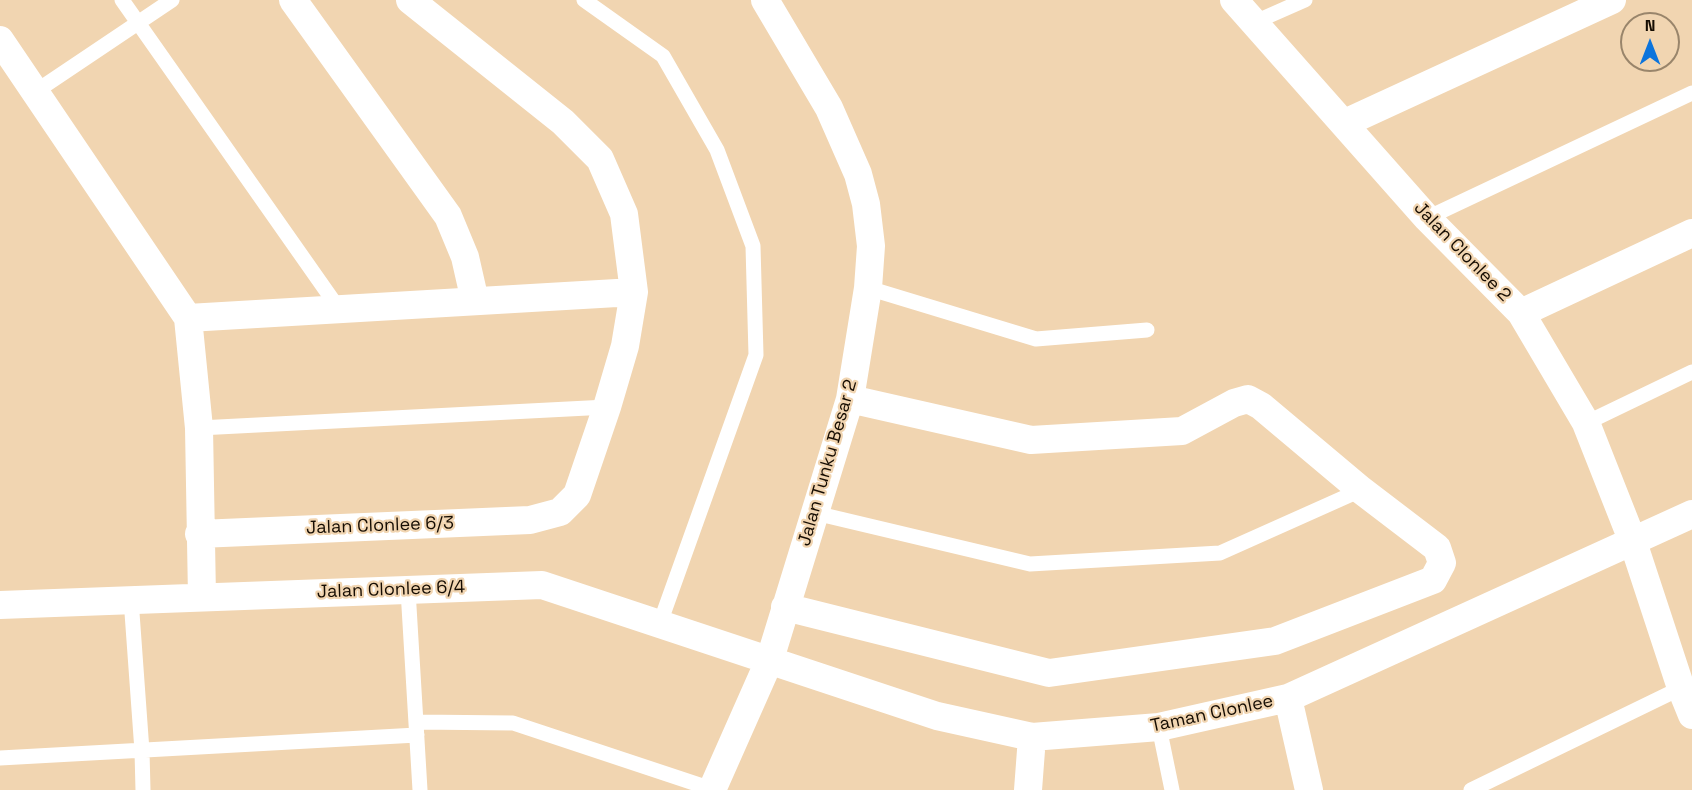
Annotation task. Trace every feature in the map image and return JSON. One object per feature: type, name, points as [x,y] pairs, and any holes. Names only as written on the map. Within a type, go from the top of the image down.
[{"type":"street","points":[[410,0],[563,122],[600,159],[624,214],[634,292],[625,346],[607,407]]},
{"type":"street","name":"Jalan Tunku Besar 2","points":[[713,790],[770,659],[850,399],[868,288],[872,246],[866,204],[858,174],[829,108],[765,0]]},
{"type":"street","name":"Jalan Clonlee 2","points":[[1234,0],[1427,218],[1521,313],[1586,423],[1633,542]]},
{"type":"street","points":[[1345,123],[1576,8],[1612,0]]},
{"type":"street","points":[[297,1],[448,216],[465,257],[475,301]]},
{"type":"street","points":[[1,45],[36,92],[188,318],[198,428],[202,597]]},
{"type":"street","points":[[1521,313],[1692,233]]},
{"type":"street","points":[[188,318],[634,292]]},
{"type":"street","points":[[785,608],[1049,673],[1275,641],[1433,580],[1442,563],[1437,549],[1361,490],[1261,406],[1248,399],[1234,403],[1182,430],[1031,440],[850,399]]},
{"type":"street","name":"Jalan Clonlee 6/3","points":[[199,534],[530,520],[560,512],[577,495],[607,407]]},
{"type":"street","name":"Taman Clonlee","points":[[770,659],[937,716],[1032,737],[1159,727],[1288,698],[1692,514]]},
{"type":"street","points":[[1633,542],[1692,715]]},
{"type":"street","name":"Jalan Clonlee 6/4","points":[[0,605],[542,585],[770,659]]},
{"type":"street","points":[[1288,698],[1309,790]]},
{"type":"street","points":[[1028,790],[1032,737]]},
{"type":"lane","points":[[122,0],[339,309]]},
{"type":"lane","points":[[36,92],[172,0]]},
{"type":"lane","points":[[584,0],[663,56],[717,150],[753,246],[756,355],[660,623]]},
{"type":"lane","points":[[1255,22],[1305,0]]},
{"type":"lane","points":[[1427,218],[1692,93]]},
{"type":"lane","points":[[868,288],[1036,339],[1147,330]]},
{"type":"lane","points":[[1586,423],[1692,372]]},
{"type":"lane","points":[[198,428],[607,407]]},
{"type":"lane","points":[[815,513],[1030,564],[1220,554],[1361,490]]},
{"type":"lane","points":[[408,590],[420,790]]},
{"type":"lane","points":[[131,599],[143,790]]},
{"type":"lane","points":[[1471,790],[1681,688]]},
{"type":"lane","points":[[0,758],[142,751],[513,723],[713,790]]},
{"type":"lane","points":[[1159,727],[1173,790]]}]
